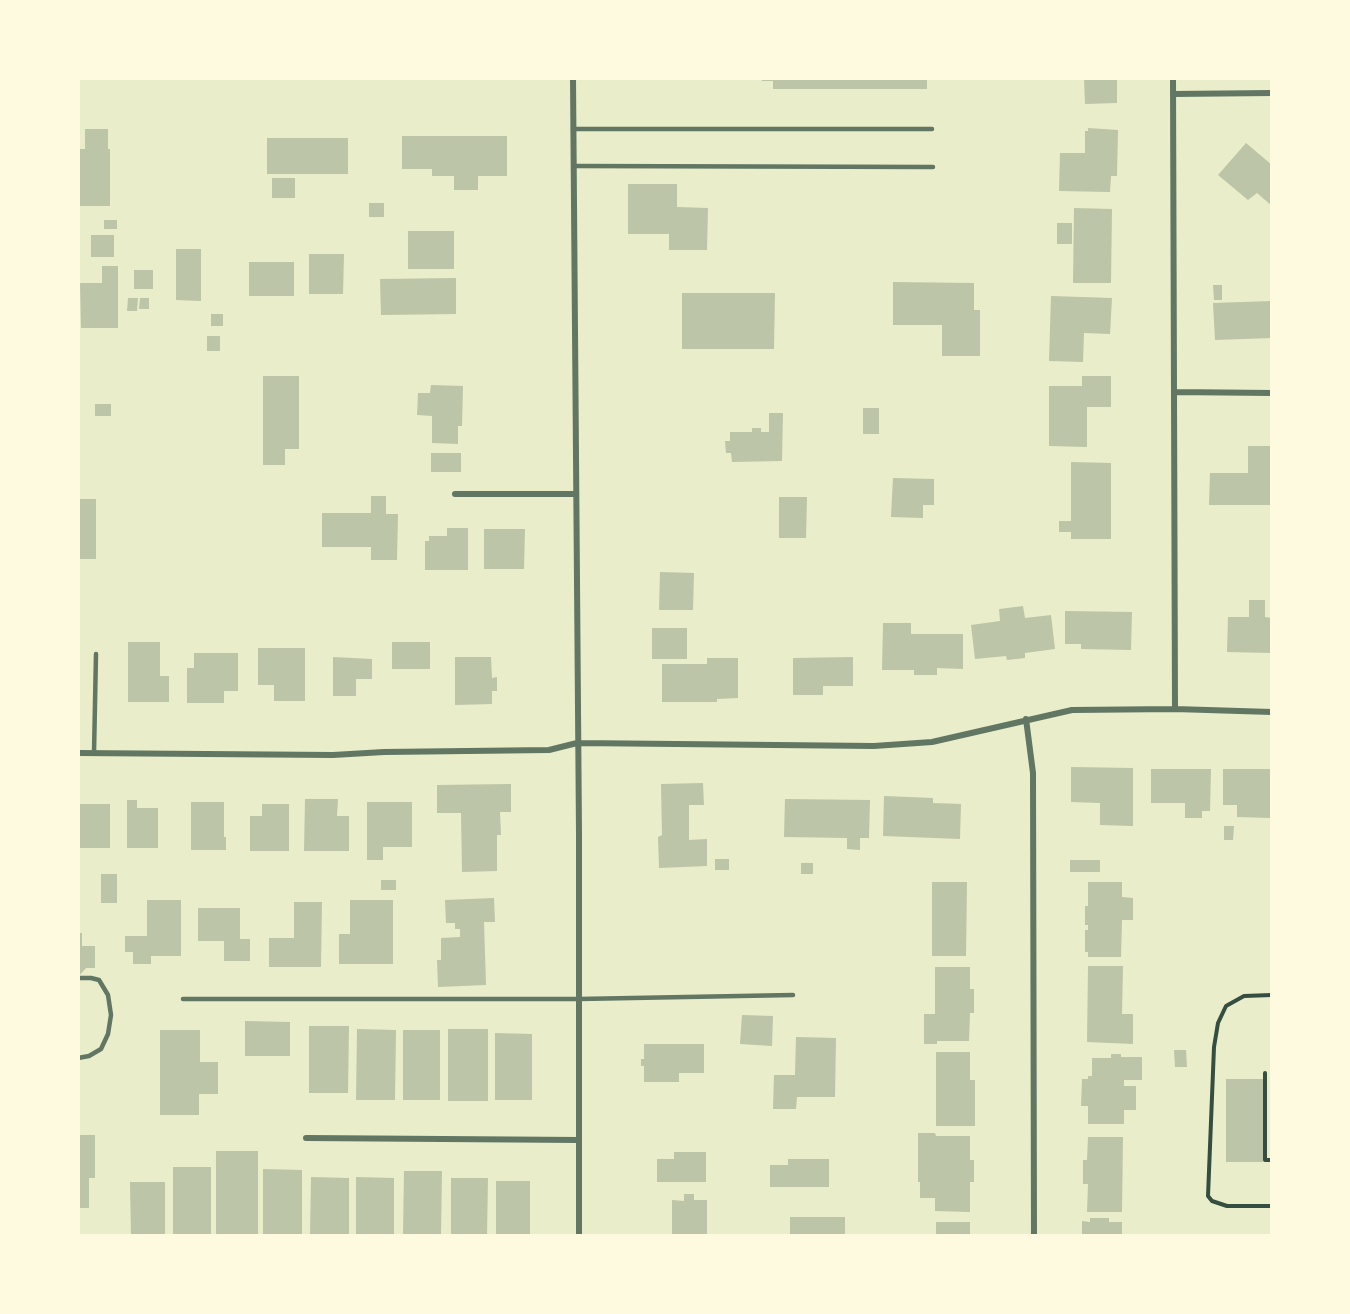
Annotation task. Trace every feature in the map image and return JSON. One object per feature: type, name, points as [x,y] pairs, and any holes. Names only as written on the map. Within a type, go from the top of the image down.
[{"type":"street","points":[[573,78],[579,1236]]},
{"type":"street","points":[[1173,78],[1175,709]]},
{"type":"street","points":[[1173,94],[1272,93]]},
{"type":"street","points":[[1174,392],[1272,393]]},
{"type":"street","points":[[456,494],[576,494]]},
{"type":"street","points":[[78,753],[333,755],[384,752],[549,750],[577,743],[874,746],[932,742],[1072,710],[1175,709],[1272,712]]},
{"type":"street","points":[[1026,719],[1034,773],[1034,1236]]},
{"type":"street","points":[[306,1138],[579,1140]]},
{"type":"lane","points":[[573,129],[932,129]]},
{"type":"lane","points":[[574,166],[933,167]]},
{"type":"lane","points":[[94,753],[96,654]]},
{"type":"lane","points":[[78,978],[99,980],[108,995],[111,1015],[108,1034],[101,1049],[89,1056],[78,1058]]},
{"type":"lane","points":[[183,999],[579,999],[793,995]]},
{"type":"path","points":[[1272,995],[1244,996],[1226,1006],[1218,1023],[1214,1047],[1208,1196],[1212,1201],[1227,1206],[1272,1206]]},
{"type":"path","points":[[1265,1073],[1265,1160],[1272,1160]]},
{"type":"building","points":[[762,78],[927,78],[927,89],[773,89],[773,81],[762,81]]},
{"type":"building","points":[[1084,78],[1117,78],[1117,103],[1085,104]]},
{"type":"building","points":[[1088,128],[1118,130],[1117,176],[1111,176],[1110,192],[1059,191],[1060,153],[1085,153],[1085,131],[1088,131]]},
{"type":"building","points":[[85,129],[108,129],[110,206],[78,206],[78,149],[85,149]]},
{"type":"building","points":[[402,136],[507,136],[507,176],[478,176],[478,190],[454,190],[454,176],[432,176],[432,169],[402,169]]},
{"type":"building","points":[[267,138],[348,138],[348,174],[267,174]]},
{"type":"building","points":[[1246,143],[1272,165],[1272,206],[1257,193],[1248,200],[1218,175]]},
{"type":"building","points":[[272,178],[295,178],[295,198],[272,198]]},
{"type":"building","points":[[628,184],[677,184],[677,207],[708,208],[707,250],[669,250],[669,234],[628,234]]},
{"type":"building","points":[[369,203],[384,203],[384,217],[369,217]]},
{"type":"building","points":[[1074,208],[1112,209],[1111,283],[1073,283]]},
{"type":"building","points":[[104,220],[117,220],[117,229],[104,229]]},
{"type":"building","points":[[1057,223],[1072,223],[1072,244],[1057,244]]},
{"type":"building","points":[[408,231],[454,231],[454,269],[408,269]]},
{"type":"building","points":[[91,235],[114,235],[114,257],[91,257]]},
{"type":"building","points":[[176,249],[201,249],[201,301],[176,300]]},
{"type":"building","points":[[309,254],[344,254],[343,294],[309,294]]},
{"type":"building","points":[[249,262],[294,262],[294,296],[249,296]]},
{"type":"building","points":[[102,266],[118,266],[118,328],[81,328],[80,283],[102,283]]},
{"type":"building","points":[[134,270],[153,270],[153,289],[134,289]]},
{"type":"building","points":[[456,278],[456,314],[381,315],[380,279]]},
{"type":"building","points":[[893,282],[974,283],[974,310],[980,310],[980,356],[942,356],[942,325],[893,325]]},
{"type":"building","points":[[1213,285],[1222,285],[1222,300],[1214,300]]},
{"type":"building","points":[[682,293],[775,293],[774,349],[682,349]]},
{"type":"building","points":[[1051,296],[1112,298],[1110,334],[1084,333],[1083,362],[1049,361]]},
{"type":"building","points":[[128,298],[138,298],[137,311],[127,311]]},
{"type":"building","points":[[140,298],[149,298],[149,309],[139,309]]},
{"type":"building","points":[[1272,301],[1272,338],[1215,340],[1213,303]]},
{"type":"building","points":[[211,314],[223,314],[223,326],[211,326]]},
{"type":"building","points":[[207,336],[220,336],[220,351],[207,351]]},
{"type":"building","points":[[263,376],[299,376],[299,449],[285,449],[285,465],[263,465]]},
{"type":"building","points":[[1082,376],[1111,376],[1111,407],[1087,407],[1087,447],[1049,446],[1049,386],[1082,386]]},
{"type":"building","points":[[431,385],[463,386],[462,426],[458,426],[458,444],[432,443],[432,416],[417,415],[418,393],[430,393]]},
{"type":"building","points":[[95,404],[111,404],[111,416],[95,416]]},
{"type":"building","points":[[863,408],[879,408],[879,434],[863,434]]},
{"type":"building","points":[[769,413],[783,413],[782,461],[732,462],[731,453],[726,453],[725,441],[730,441],[730,432],[752,432],[752,428],[761,428],[761,432],[769,432]]},
{"type":"building","points":[[1248,446],[1272,446],[1272,505],[1209,505],[1210,473],[1248,473]]},
{"type":"building","points":[[431,453],[461,453],[461,472],[431,472]]},
{"type":"building","points":[[1071,462],[1111,463],[1111,539],[1071,539],[1071,532],[1059,532],[1059,521],[1071,521]]},
{"type":"building","points":[[893,478],[934,479],[934,505],[923,505],[923,518],[891,517]]},
{"type":"building","points":[[371,496],[386,496],[386,514],[398,514],[397,560],[371,560],[371,547],[322,547],[322,513],[371,513]]},
{"type":"building","points":[[779,497],[807,497],[806,538],[779,538]]},
{"type":"building","points":[[78,499],[96,499],[96,559],[78,559]]},
{"type":"building","points":[[447,528],[468,528],[468,570],[425,570],[425,541],[429,541],[429,536],[447,536]]},
{"type":"building","points":[[484,529],[525,529],[524,569],[484,569]]},
{"type":"building","points":[[660,572],[694,573],[693,610],[659,610]]},
{"type":"building","points":[[1249,600],[1265,600],[1265,617],[1272,618],[1272,653],[1227,652],[1228,617],[1249,617]]},
{"type":"building","points":[[1023,606],[1025,618],[1051,615],[1055,649],[1025,653],[1025,658],[1007,660],[1006,656],[975,659],[971,625],[1000,621],[999,609]]},
{"type":"building","points":[[1065,611],[1132,612],[1131,650],[1081,649],[1081,644],[1065,644]]},
{"type":"building","points":[[883,623],[911,623],[911,634],[963,634],[963,669],[937,668],[937,675],[914,675],[914,670],[882,670]]},
{"type":"building","points":[[652,628],[687,628],[687,659],[652,659]]},
{"type":"building","points":[[128,642],[160,642],[160,676],[169,676],[169,702],[128,702]]},
{"type":"building","points":[[392,642],[430,642],[430,669],[392,669]]},
{"type":"building","points":[[258,648],[305,648],[305,701],[274,701],[274,685],[258,685]]},
{"type":"building","points":[[194,653],[238,653],[238,691],[224,691],[224,703],[187,703],[187,668],[194,668]]},
{"type":"building","points":[[333,657],[372,659],[372,679],[356,679],[356,696],[333,696]]},
{"type":"building","points":[[455,657],[491,657],[492,678],[497,677],[497,691],[492,691],[492,704],[455,705]]},
{"type":"building","points":[[853,657],[853,686],[823,686],[823,695],[793,695],[793,658]]},
{"type":"building","points":[[707,658],[738,658],[738,698],[717,699],[717,702],[662,702],[662,664],[707,664]]},
{"type":"building","points":[[1071,767],[1133,768],[1133,826],[1100,825],[1100,803],[1071,802]]},
{"type":"building","points":[[1151,769],[1211,769],[1210,811],[1202,811],[1202,818],[1185,818],[1185,803],[1151,803]]},
{"type":"building","points":[[1223,769],[1270,769],[1272,805],[1270,805],[1270,818],[1237,817],[1237,805],[1223,805]]},
{"type":"building","points":[[703,783],[704,805],[689,805],[689,840],[707,839],[707,866],[659,868],[658,837],[662,835],[661,784]]},
{"type":"building","points":[[511,784],[511,812],[500,812],[501,835],[497,835],[497,871],[462,872],[461,813],[437,813],[437,785]]},
{"type":"building","points":[[884,796],[933,798],[933,803],[961,804],[960,839],[883,836]]},
{"type":"building","points":[[305,799],[338,799],[337,816],[349,816],[349,851],[304,851]]},
{"type":"building","points":[[785,799],[870,800],[869,838],[860,838],[860,850],[847,849],[847,838],[784,837]]},
{"type":"building","points":[[127,800],[137,800],[137,808],[158,808],[158,848],[127,848]]},
{"type":"building","points":[[191,802],[224,802],[226,850],[191,850]]},
{"type":"building","points":[[367,802],[412,802],[412,847],[383,847],[383,860],[367,860]]},
{"type":"building","points":[[78,804],[110,804],[110,848],[78,848]]},
{"type":"building","points":[[262,804],[289,804],[289,851],[250,851],[250,816],[262,816]]},
{"type":"building","points":[[1224,826],[1234,826],[1233,840],[1224,840]]},
{"type":"building","points":[[715,859],[729,859],[729,870],[715,870]]},
{"type":"building","points":[[1070,860],[1100,860],[1100,872],[1070,872]]},
{"type":"building","points":[[801,863],[813,863],[813,874],[801,874]]},
{"type":"building","points":[[101,874],[117,874],[117,903],[101,903]]},
{"type":"building","points":[[381,880],[396,880],[396,890],[381,890]]},
{"type":"building","points":[[932,882],[967,882],[966,956],[932,956]]},
{"type":"building","points":[[1088,882],[1122,882],[1122,897],[1133,898],[1133,920],[1122,920],[1121,957],[1088,957],[1088,952],[1085,952],[1085,930],[1088,930],[1088,925],[1085,925],[1085,906],[1088,906]]},
{"type":"building","points":[[494,898],[495,922],[484,922],[486,985],[438,987],[437,960],[441,960],[441,938],[460,937],[460,929],[455,929],[455,923],[446,923],[445,900]]},
{"type":"building","points":[[147,900],[181,900],[181,956],[151,956],[151,964],[133,964],[133,952],[125,952],[125,936],[147,936]]},
{"type":"building","points":[[350,900],[393,900],[393,964],[339,964],[339,934],[350,934]]},
{"type":"building","points":[[294,902],[322,902],[321,967],[269,967],[269,938],[294,938]]},
{"type":"building","points":[[198,908],[240,908],[240,939],[250,939],[250,961],[224,961],[224,941],[198,941]]},
{"type":"building","points":[[78,933],[82,933],[82,946],[95,946],[95,968],[86,968],[78,977]]},
{"type":"building","points":[[1088,966],[1123,966],[1122,1014],[1133,1014],[1133,1044],[1087,1042]]},
{"type":"building","points":[[935,967],[970,967],[970,989],[974,989],[974,1013],[970,1013],[969,1041],[937,1041],[937,1044],[924,1044],[924,1014],[935,1014]]},
{"type":"building","points":[[742,1015],[773,1016],[772,1046],[740,1044]]},
{"type":"building","points":[[245,1021],[290,1022],[290,1056],[245,1056]]},
{"type":"building","points":[[309,1026],[349,1026],[348,1093],[309,1093]]},
{"type":"building","points":[[357,1029],[396,1030],[395,1100],[356,1100]]},
{"type":"building","points":[[448,1029],[488,1029],[488,1101],[448,1101]]},
{"type":"building","points":[[160,1030],[200,1030],[200,1062],[218,1062],[218,1094],[199,1094],[199,1115],[160,1115]]},
{"type":"building","points":[[403,1030],[440,1030],[440,1100],[403,1100]]},
{"type":"building","points":[[495,1033],[532,1034],[532,1100],[495,1100]]},
{"type":"building","points":[[796,1037],[836,1038],[835,1097],[797,1097],[796,1109],[773,1109],[774,1075],[795,1075]]},
{"type":"building","points":[[644,1044],[704,1044],[704,1073],[679,1073],[679,1082],[644,1082],[644,1066],[641,1066],[641,1059],[644,1059]]},
{"type":"building","points":[[1174,1050],[1186,1050],[1187,1067],[1175,1067]]},
{"type":"building","points":[[936,1052],[970,1052],[970,1080],[975,1080],[975,1126],[936,1126]]},
{"type":"building","points":[[1111,1054],[1121,1054],[1121,1057],[1142,1057],[1142,1080],[1124,1080],[1124,1086],[1136,1086],[1136,1110],[1124,1110],[1124,1124],[1088,1124],[1088,1106],[1081,1106],[1082,1079],[1092,1076],[1092,1058],[1111,1058]]},
{"type":"building","points":[[1226,1079],[1263,1079],[1263,1162],[1226,1162]]},
{"type":"building","points":[[918,1133],[935,1133],[936,1136],[970,1136],[970,1160],[974,1160],[974,1182],[970,1182],[970,1212],[935,1211],[935,1198],[920,1198]]},
{"type":"building","points":[[78,1135],[95,1135],[95,1178],[89,1178],[89,1208],[78,1208]]},
{"type":"building","points":[[1088,1137],[1123,1137],[1122,1212],[1087,1212],[1088,1184],[1083,1184],[1083,1160],[1087,1160]]},
{"type":"building","points":[[216,1151],[258,1151],[258,1236],[216,1236]]},
{"type":"building","points":[[674,1152],[706,1152],[706,1182],[657,1182],[657,1159],[674,1159]]},
{"type":"building","points":[[788,1159],[829,1159],[829,1187],[770,1187],[770,1165],[788,1165]]},
{"type":"building","points":[[173,1167],[211,1167],[211,1236],[173,1236]]},
{"type":"building","points":[[263,1169],[302,1170],[302,1236],[263,1236]]},
{"type":"building","points":[[404,1171],[442,1171],[441,1236],[403,1236]]},
{"type":"building","points":[[311,1177],[349,1178],[349,1236],[310,1236]]},
{"type":"building","points":[[356,1177],[394,1178],[394,1236],[356,1236]]},
{"type":"building","points":[[451,1178],[488,1178],[487,1236],[451,1236]]},
{"type":"building","points":[[496,1181],[530,1181],[530,1236],[496,1236]]},
{"type":"building","points":[[130,1182],[165,1182],[165,1236],[131,1236]]},
{"type":"building","points":[[684,1194],[694,1194],[694,1200],[707,1200],[707,1236],[672,1236],[672,1200],[684,1201]]},
{"type":"building","points":[[790,1217],[845,1217],[845,1236],[790,1236]]},
{"type":"building","points":[[1090,1218],[1109,1218],[1109,1222],[1122,1222],[1122,1236],[1082,1236],[1082,1221],[1090,1222]]},
{"type":"building","points":[[936,1222],[970,1222],[970,1236],[936,1236]]}]
